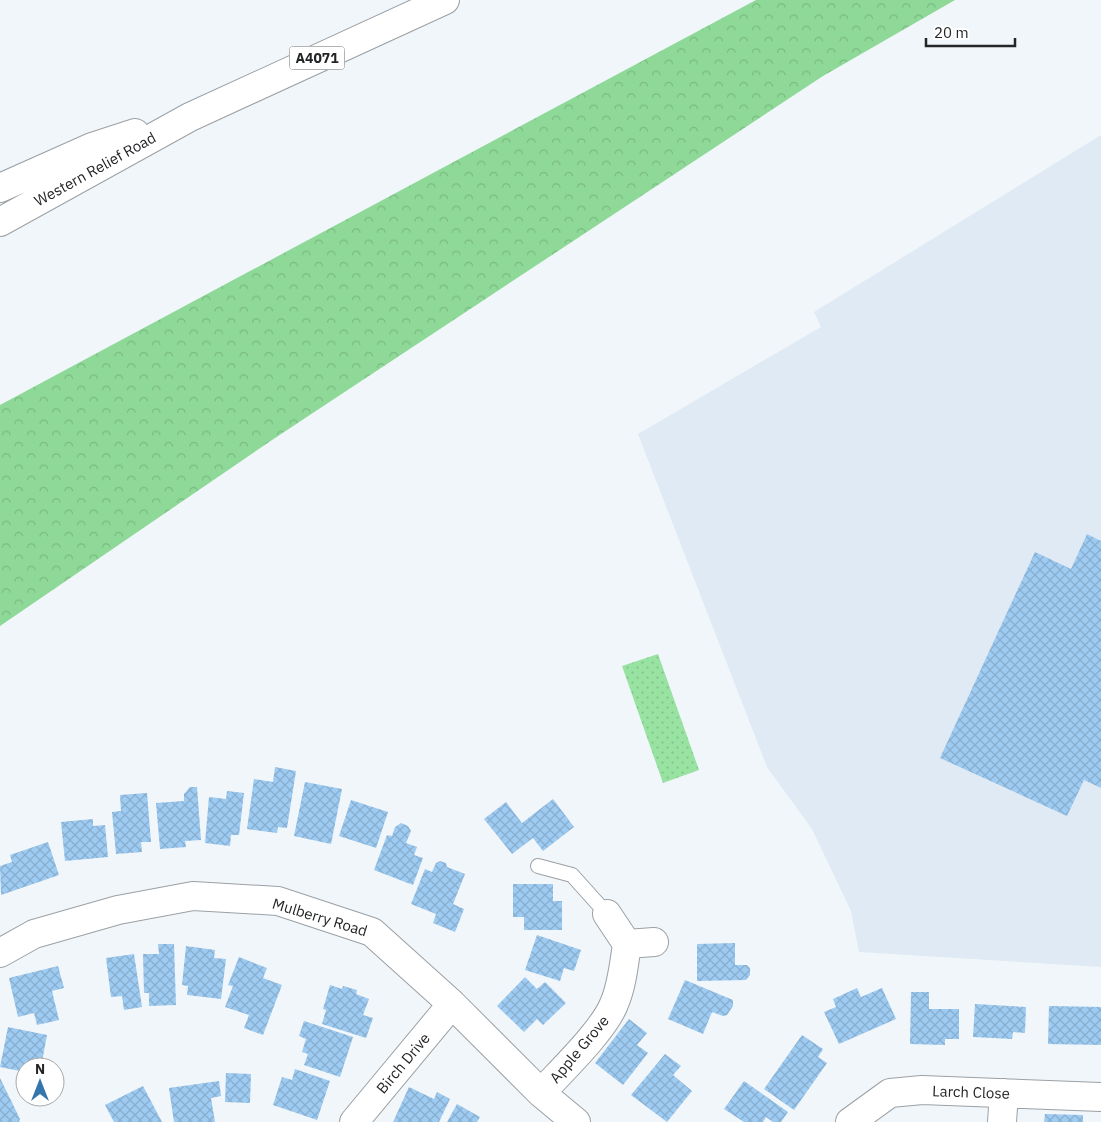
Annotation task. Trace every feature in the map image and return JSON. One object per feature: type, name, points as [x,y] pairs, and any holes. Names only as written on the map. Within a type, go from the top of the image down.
[{"type":"main road","name":"Western Relief Road","points":[[0,222],[190,117],[445,0]]},
{"type":"main road","name":"Western Relief Road","points":[[0,188],[92,146],[190,117]]},
{"type":"main road","name":"Mulberry Road","points":[[0,953],[34,934],[118,910],[193,896],[278,901],[372,932],[452,1004],[541,1093],[576,1122]]},
{"type":"main road","points":[[606,914],[627,944],[654,942]]},
{"type":"main road","name":"Apple Grove","points":[[541,1093],[605,1021],[614,1006],[619,990],[627,944]]},
{"type":"main road","name":"Birch Drive","points":[[354,1122],[452,1004]]},
{"type":"main road","name":"Larch Close","points":[[850,1122],[890,1093],[922,1090],[1101,1097]]},
{"type":"main road","points":[[1002,1122],[1004,1093]]},
{"type":"lane","points":[[538,866],[572,875],[606,914]]},
{"type":"shaded area","points":[[1101,135],[1101,967],[859,952],[851,911],[812,829],[767,767],[638,434],[821,327],[814,312]]},
{"type":"green space","points":[[756,0],[955,0],[823,76],[275,438],[0,626],[0,405]]},
{"type":"green space","points":[[658,654],[699,770],[663,783],[622,666]]},
{"type":"building","points":[[1087,534],[1101,541],[1101,788],[1084,780],[1067,816],[940,758],[1035,552],[1071,569]]},
{"type":"building","points":[[275,767],[296,771],[287,828],[278,827],[277,833],[247,829],[254,779],[273,782]]},
{"type":"building","points":[[305,782],[342,789],[331,844],[294,836]]},
{"type":"building","points":[[190,787],[197,787],[201,840],[185,841],[186,847],[160,849],[156,803],[184,801],[184,794]]},
{"type":"building","points":[[227,791],[244,793],[239,835],[231,835],[230,846],[205,843],[209,797],[226,799]]},
{"type":"building","points":[[147,793],[151,842],[141,842],[142,852],[116,854],[112,812],[121,811],[120,795]]},
{"type":"building","points":[[553,799],[574,827],[543,851],[533,838],[512,854],[484,819],[506,802],[522,823]]},
{"type":"building","points":[[351,800],[388,812],[376,848],[339,836]]},
{"type":"building","points":[[93,819],[93,826],[105,825],[108,857],[65,861],[61,822]]},
{"type":"building","points":[[401,823],[408,826],[411,831],[406,843],[417,847],[414,855],[423,858],[413,885],[374,870],[387,835],[392,836],[395,827]]},
{"type":"building","points":[[48,842],[59,875],[1,895],[0,866],[12,862],[10,855]]},
{"type":"building","points":[[440,861],[446,863],[447,867],[465,874],[453,904],[464,909],[455,932],[433,923],[436,914],[411,904],[425,869],[432,872],[436,863]]},
{"type":"building","points":[[513,884],[553,884],[553,901],[562,901],[562,930],[524,930],[524,917],[513,917]]},
{"type":"building","points":[[537,935],[581,950],[574,971],[564,968],[560,981],[525,970]]},
{"type":"building","points":[[735,943],[735,965],[747,965],[750,968],[750,975],[746,980],[697,981],[697,944]]},
{"type":"building","points":[[158,944],[174,944],[176,1005],[149,1006],[149,993],[144,993],[143,954],[159,954]]},
{"type":"building","points":[[186,946],[215,950],[214,958],[226,959],[221,999],[187,995],[188,986],[182,985]]},
{"type":"building","points":[[134,954],[142,1007],[124,1010],[122,996],[111,997],[106,958]]},
{"type":"building","points":[[239,957],[267,968],[263,978],[282,985],[263,1035],[244,1028],[249,1015],[225,1007],[233,986],[228,985]]},
{"type":"building","points":[[58,966],[64,988],[52,991],[59,1020],[37,1025],[34,1013],[18,1017],[9,978]]},
{"type":"building","points":[[525,977],[537,989],[545,982],[566,1003],[543,1025],[537,1019],[524,1032],[497,1006]]},
{"type":"building","points":[[685,980],[733,1000],[733,1006],[727,1015],[723,1016],[712,1012],[703,1034],[668,1019]]},
{"type":"building","points":[[330,985],[342,989],[343,986],[357,990],[356,994],[369,999],[363,1015],[373,1018],[366,1038],[322,1024],[326,1010],[323,1009]]},
{"type":"building","points":[[857,988],[861,997],[882,988],[896,1019],[839,1044],[824,1012],[836,1007],[833,999]]},
{"type":"building","points":[[911,992],[929,992],[929,1009],[959,1009],[959,1039],[945,1039],[945,1045],[910,1044]]},
{"type":"building","points":[[975,1004],[1026,1007],[1025,1033],[1013,1032],[1012,1039],[973,1037]]},
{"type":"building","points":[[1049,1006],[1101,1007],[1101,1045],[1048,1044]]},
{"type":"building","points":[[629,1019],[647,1033],[637,1045],[648,1053],[623,1085],[595,1063]]},
{"type":"building","points":[[304,1021],[353,1037],[340,1077],[304,1065],[308,1054],[302,1052],[306,1039],[299,1036]]},
{"type":"building","points":[[8,1027],[47,1035],[43,1057],[15,1057],[15,1070],[0,1067]]},
{"type":"building","points":[[802,1035],[823,1049],[818,1057],[827,1063],[794,1110],[764,1089]]},
{"type":"building","points":[[665,1054],[681,1066],[673,1075],[692,1091],[667,1122],[631,1095]]},
{"type":"building","points":[[295,1069],[330,1081],[317,1120],[273,1105],[282,1077],[292,1080]]},
{"type":"building","points":[[226,1073],[251,1074],[250,1103],[225,1102]]},
{"type":"building","points":[[0,1078],[20,1119],[19,1122],[0,1122]]},
{"type":"building","points":[[219,1081],[221,1096],[211,1098],[215,1122],[174,1122],[169,1088]]},
{"type":"building","points":[[744,1081],[788,1112],[781,1122],[773,1122],[766,1117],[763,1122],[744,1122],[724,1109]]},
{"type":"building","points":[[143,1086],[162,1122],[114,1122],[105,1105]]},
{"type":"building","points":[[409,1087],[434,1099],[437,1092],[450,1099],[439,1122],[393,1122]]},
{"type":"building","points":[[457,1104],[480,1117],[477,1122],[447,1122]]},
{"type":"building","points":[[1045,1114],[1083,1115],[1083,1122],[1044,1122]]}]
